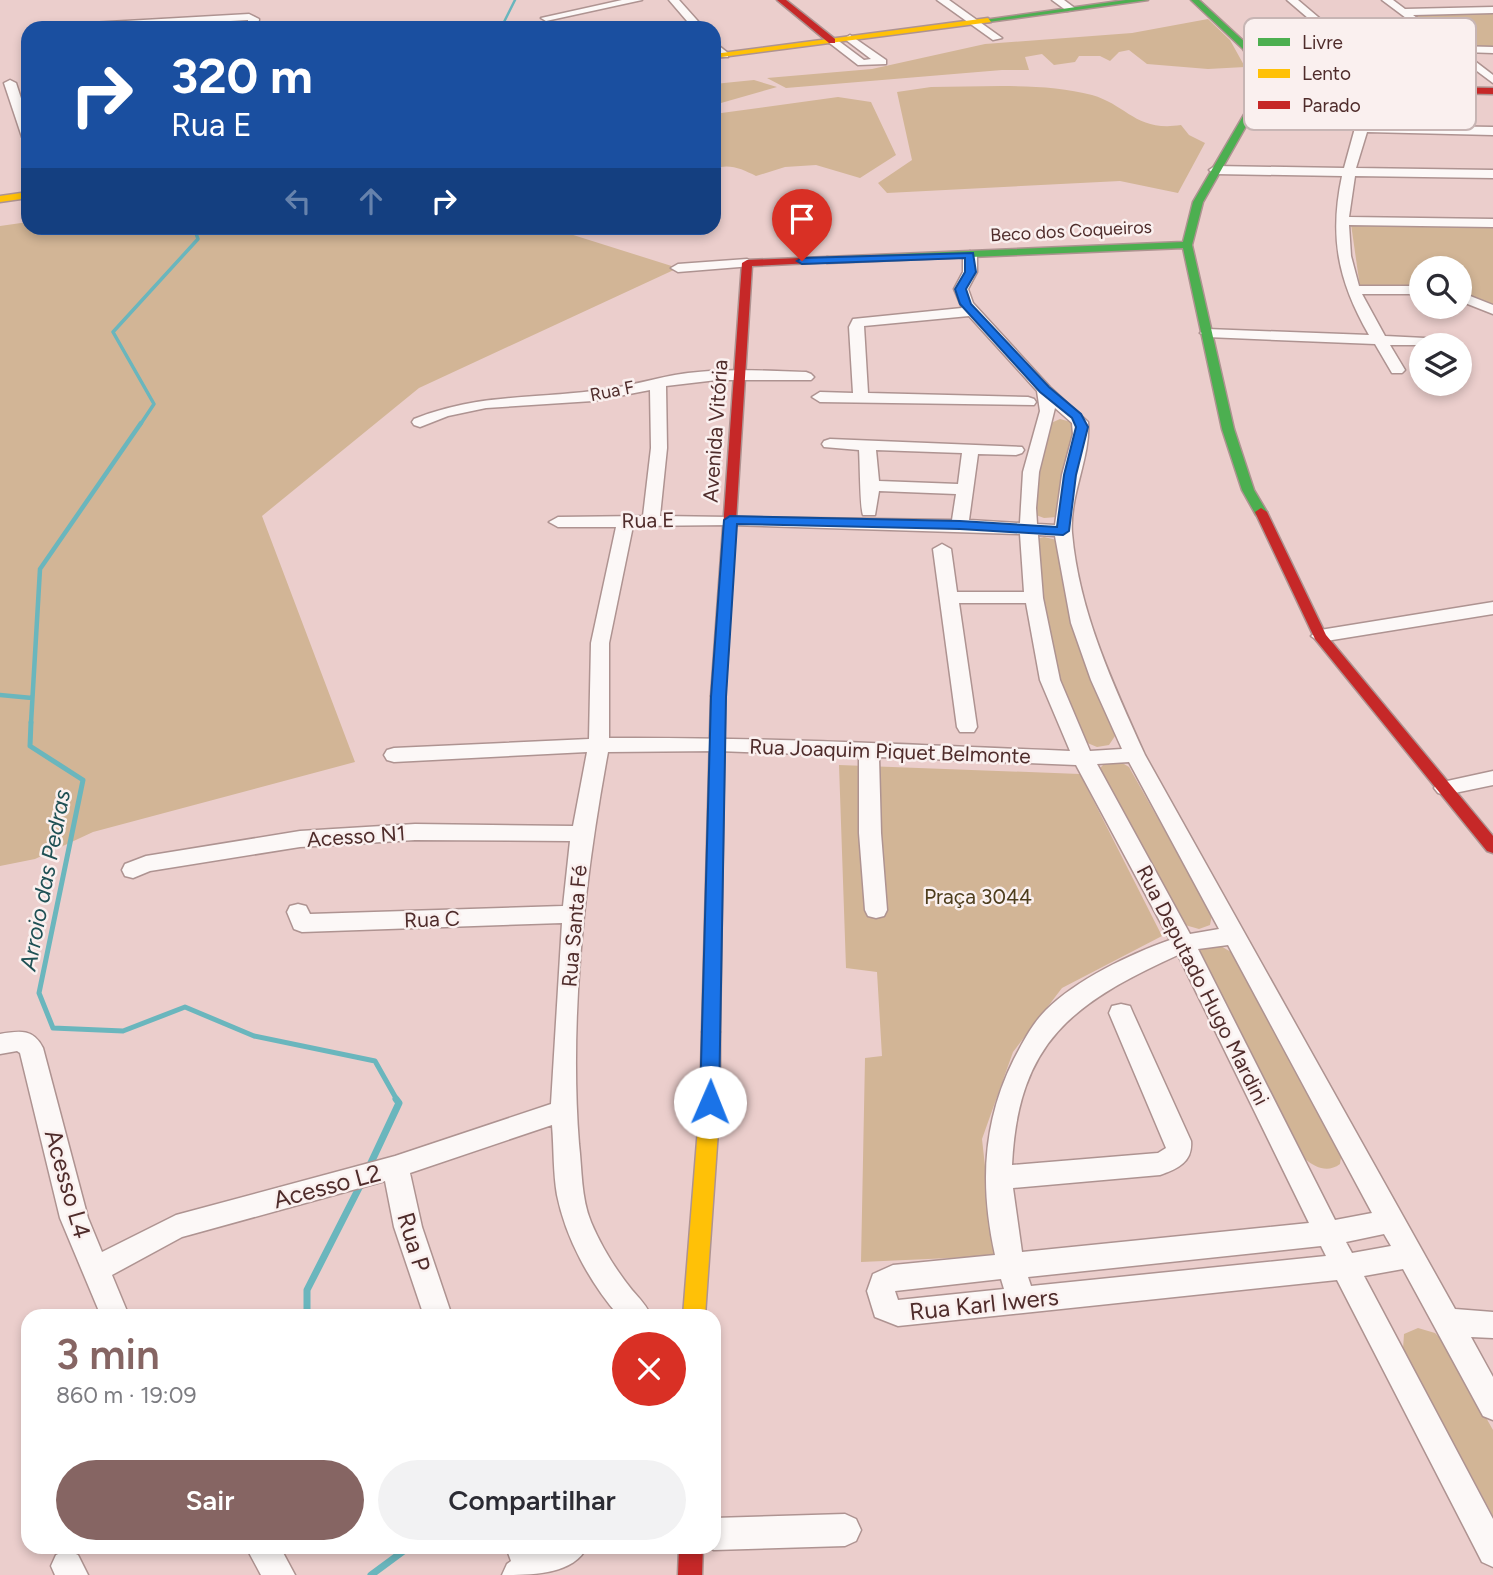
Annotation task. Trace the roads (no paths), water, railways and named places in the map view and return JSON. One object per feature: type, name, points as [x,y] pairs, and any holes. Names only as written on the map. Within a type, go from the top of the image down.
[{"type":"street","points":[[546,18],[637,0]]},
{"type":"street","points":[[674,0],[693,21]]},
{"type":"street","points":[[789,0],[838,37]]},
{"type":"street","points":[[943,0],[997,38]]},
{"type":"street","points":[[721,51],[838,37],[1098,0]]},
{"type":"street","points":[[1064,5],[1143,0]]},
{"type":"street","points":[[1195,0],[1244,48]]},
{"type":"street","points":[[1292,0],[1312,18]]},
{"type":"street","points":[[1387,0],[1412,18]]},
{"type":"street","points":[[1480,0],[1493,10]]},
{"type":"street","points":[[1404,12],[1493,10]]},
{"type":"street","points":[[132,21],[201,14],[242,21]]},
{"type":"street","points":[[1476,69],[1493,83]]},
{"type":"street","points":[[10,83],[21,116]]},
{"type":"street","points":[[1244,121],[1198,202],[1187,245],[1211,351],[1217,393],[1248,490],[1271,528],[1320,636],[1493,847]]},
{"type":"street","points":[[1361,130],[1342,221],[1343,244],[1353,290],[1397,370]]},
{"type":"street","points":[[1449,130],[1493,131]]},
{"type":"street","points":[[1215,170],[1493,174]]},
{"type":"street","points":[[0,191],[21,188]]},
{"type":"street","points":[[0,199],[21,195]]},
{"type":"street","points":[[1342,221],[1493,223]]},
{"type":"street","name":"Beco dos Coqueiros","points":[[747,263],[1187,245]]},
{"type":"street","points":[[970,255],[970,272],[961,289],[965,304],[1045,390],[1079,419],[1082,427],[1070,475],[1063,531],[1080,623],[1101,680],[1135,755],[1493,1406]]},
{"type":"street","points":[[678,268],[747,263]]},
{"type":"street","name":"Avenida Vitória","points":[[695,1309],[710,1102],[718,697],[747,263]]},
{"type":"street","points":[[1353,290],[1409,290]]},
{"type":"street","points":[[1472,301],[1493,310]]},
{"type":"street","points":[[861,398],[856,327],[859,322],[972,310]]},
{"type":"street","points":[[1207,333],[1409,341]]},
{"type":"street","points":[[1211,351],[1237,393]]},
{"type":"street","name":"Rua F","points":[[420,422],[450,409],[482,402],[594,396],[690,378],[740,375],[806,377]]},
{"type":"street","points":[[651,519],[659,448],[658,383]]},
{"type":"street","name":"Rua Deputado Hugo Mardini","points":[[1045,390],[1047,418],[1031,472],[1027,508],[1034,598],[1050,680],[1083,758],[1184,944],[1330,1233],[1345,1268],[1493,1551]]},
{"type":"street","points":[[820,397],[1028,402]]},
{"type":"street","points":[[1047,418],[1062,414],[1079,419]]},
{"type":"street","points":[[830,444],[1016,450]]},
{"type":"street","points":[[867,445],[871,486],[869,511]]},
{"type":"street","points":[[960,525],[971,449]]},
{"type":"street","points":[[871,486],[965,489]]},
{"type":"street","points":[[1267,491],[1271,528]]},
{"type":"street","name":"Rua Santa Fé","points":[[625,520],[600,643],[599,745],[582,834],[574,914],[567,1009],[564,1110],[570,1192],[577,1222],[598,1264],[631,1309]]},
{"type":"street","name":"Rua E","points":[[558,522],[730,520],[960,525],[1063,531]]},
{"type":"street","points":[[942,549],[967,727]]},
{"type":"street","points":[[950,597],[1034,598]]},
{"type":"street","points":[[1320,636],[1493,608]]},
{"type":"street","name":"Rua Joaquim Piquet Belmonte","points":[[394,755],[599,745],[718,744],[1083,758],[1135,755]]},
{"type":"street","points":[[869,748],[870,833],[876,910]]},
{"type":"street","points":[[1445,788],[1493,778]]},
{"type":"street","name":"Acesso N1","points":[[133,870],[146,864],[300,839],[415,832],[582,834]]},
{"type":"street","name":"Rua C","points":[[298,912],[302,923],[574,914]]},
{"type":"street","points":[[1021,1300],[1010,1266],[997,1178],[1002,1122],[1028,1055],[1052,1019],[1079,996],[1112,976],[1184,944],[1236,935]]},
{"type":"street","points":[[997,1178],[1160,1164],[1169,1161],[1180,1150],[1121,1013]]},
{"type":"street","name":"Acesso L4","points":[[0,1044],[22,1040],[31,1048],[74,1218],[112,1309]]},
{"type":"street","name":"Acesso L2","points":[[95,1270],[176,1227],[395,1167],[564,1110]]},
{"type":"street","name":"Rua P","points":[[395,1167],[408,1227],[436,1309]]},
{"type":"street","name":"Rua Karl Iwers","points":[[1391,1221],[1330,1233],[892,1278],[883,1283],[881,1291],[885,1308],[898,1313],[1345,1268],[1410,1255]]},
{"type":"street","points":[[1447,1320],[1493,1325]]},
{"type":"street","points":[[721,1534],[845,1530]]},
{"type":"street","points":[[266,1554],[279,1575]]},
{"type":"street","points":[[523,1563],[550,1554]]},
{"type":"street","points":[[691,1554],[691,1575]]},
{"type":"waterway","name":"Arroio das Pedras","points":[[504,21],[515,0]]},
{"type":"waterway","name":"Arroio das Pedras","points":[[140,425],[154,404],[113,332],[198,239],[197,235]]},
{"type":"waterway","name":"Arroio das Pedras","points":[[31,723],[40,569],[141,423]]},
{"type":"waterway","points":[[0,695],[32,698]]},
{"type":"waterway","name":"Arroio das Pedras","points":[[31,722],[30,746],[83,780],[39,993],[53,1028],[123,1031],[185,1007],[254,1036],[375,1061],[397,1100]]},
{"type":"waterway","name":"Arroio das Pedras","points":[[369,1167],[399,1103],[396,1099]]},
{"type":"waterway","name":"Arroio das Pedras","points":[[307,1309],[307,1290],[362,1182]]},
{"type":"waterway","name":"Arroio das Pedras","points":[[371,1575],[400,1554]]},
{"type":"park label","name":"Praça 3044","points":[[978,896]]}]
